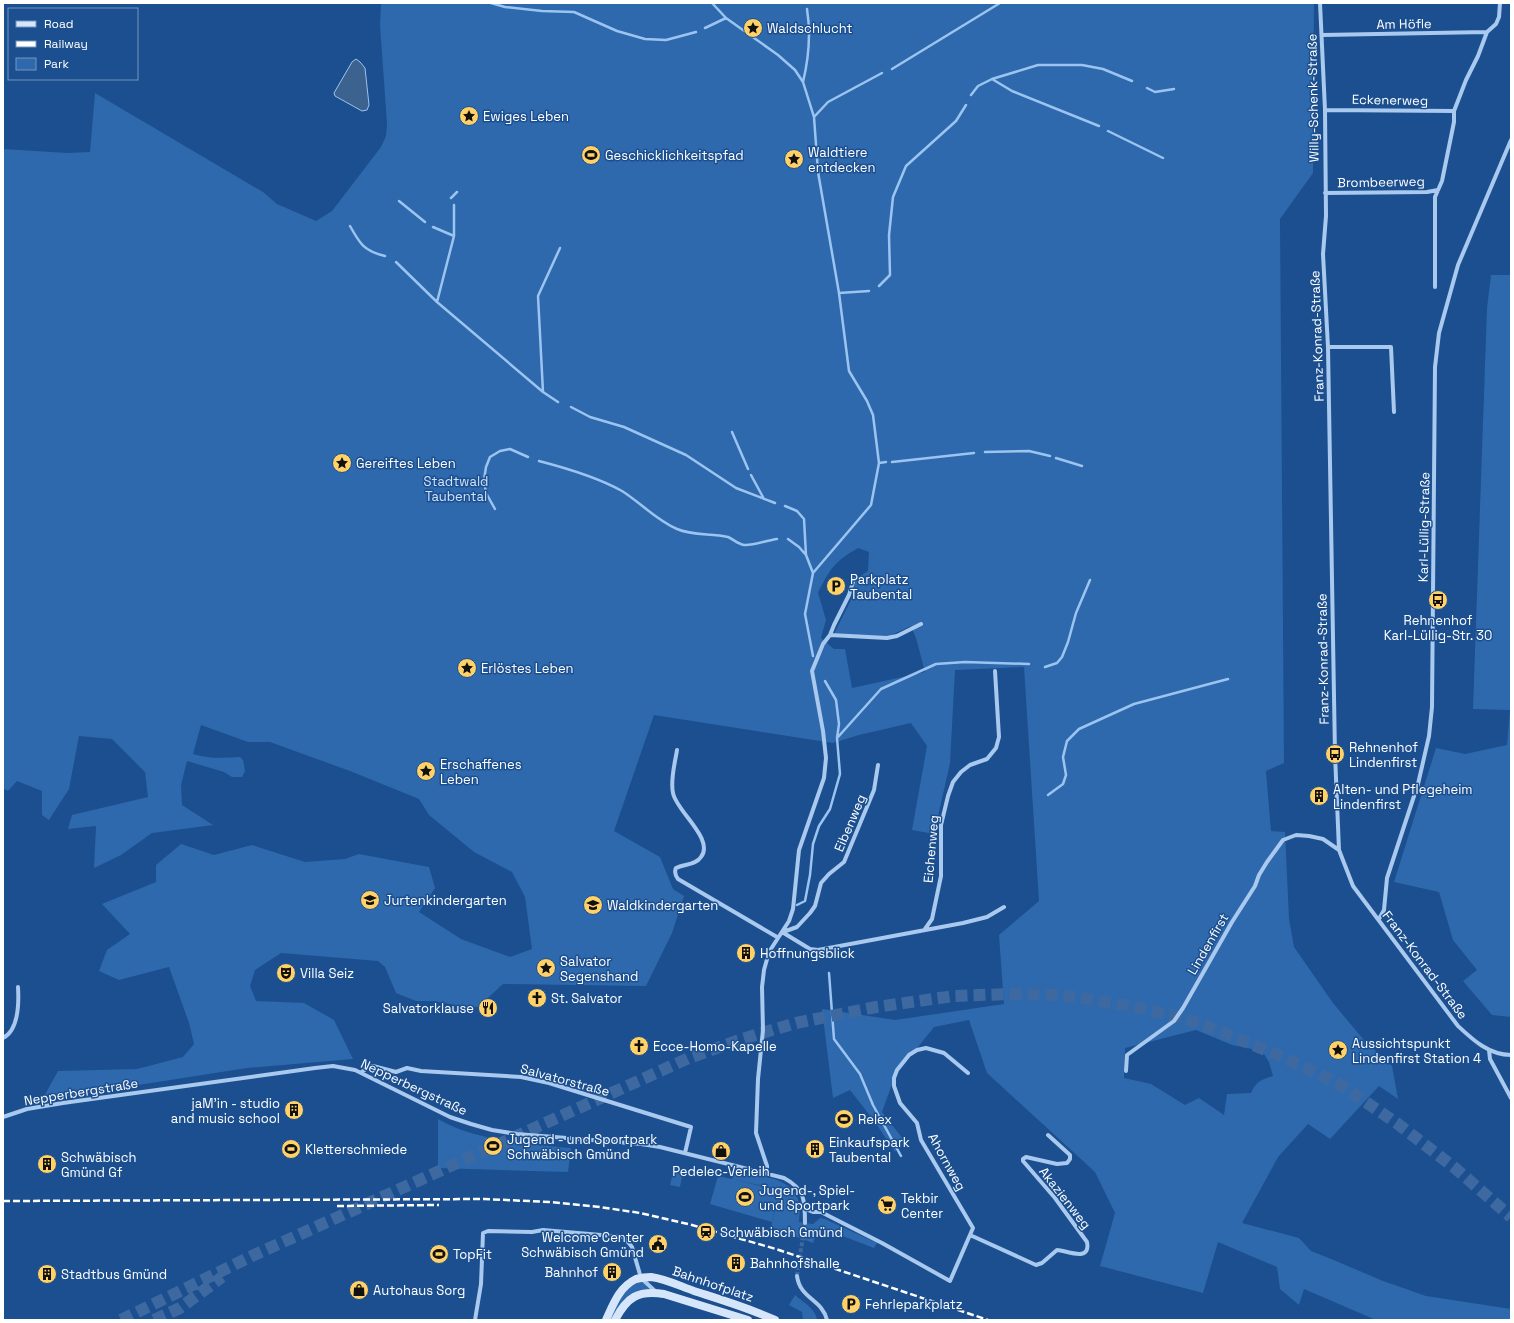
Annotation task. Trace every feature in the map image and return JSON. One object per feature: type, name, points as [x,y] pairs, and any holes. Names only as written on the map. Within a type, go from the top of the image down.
[{"type":"main road","name":"Bahnhofplatz","points":[[641,1278],[651,1277],[660,1279],[750,1309],[775,1320]]},
{"type":"main road","points":[[606,1320],[614,1301],[625,1286],[641,1278]]},
{"type":"main road","name":"Bahnhofplatz","points":[[615,1320],[624,1305],[630,1299],[643,1294],[657,1293],[748,1320]]},
{"type":"street","name":"Willy-Schenk-Straße","points":[[1320,3],[1325,193]]},
{"type":"street","points":[[1435,287],[1435,197],[1443,176],[1454,122],[1454,111],[1487,32],[1496,24],[1499,17],[1500,3]]},
{"type":"street","name":"Am Höfle","points":[[1322,35],[1487,32]]},
{"type":"street","name":"Eckenerweg","points":[[1324,110],[1454,111]]},
{"type":"street","name":"Karl-Lüllig-Straße","points":[[1378,919],[1384,910],[1387,878],[1418,784],[1429,736],[1432,706],[1435,367],[1439,333],[1458,265],[1511,140]]},
{"type":"street","name":"Brombeerweg","points":[[1325,193],[1427,192],[1438,190]]},
{"type":"street","name":"Franz-Konrad-Straße","points":[[1325,193],[1326,216],[1323,254],[1328,347],[1335,754],[1339,850],[1353,886],[1458,1026],[1474,1040],[1489,1050],[1511,1055]]},
{"type":"street","points":[[1328,347],[1391,347],[1394,412]]},
{"type":"street","points":[[767,1174],[767,1166],[756,1133],[764,970],[768,952],[789,921],[793,909],[799,850],[822,786],[826,768],[823,731],[812,672],[823,644],[830,635],[849,595],[854,579]]},
{"type":"street","points":[[830,635],[887,638],[897,636],[921,624]]},
{"type":"street","name":"Eichenweg","points":[[925,930],[932,919],[941,876],[941,825],[953,782],[961,772],[970,766],[987,759],[996,748],[999,737],[995,671]]},
{"type":"street","points":[[677,750],[672,786],[673,794],[676,802],[700,833],[704,851],[702,857],[696,862],[676,868],[676,876],[678,879],[777,937]]},
{"type":"street","name":"Eibenweg","points":[[782,932],[798,927],[810,914],[821,883],[829,874],[844,862],[874,790],[878,765]]},
{"type":"street","name":"Lindenfirst","points":[[1126,1071],[1127,1055],[1174,1021],[1184,1008],[1232,922],[1255,886],[1259,875],[1283,840],[1296,835],[1309,836],[1323,840],[1339,850]]},
{"type":"street","points":[[782,932],[810,949],[818,950],[963,923],[987,917],[1004,907]]},
{"type":"street","points":[[3,1038],[10,1034],[14,1028],[19,997],[18,987]]},
{"type":"street","name":"Ahornweg","points":[[968,1073],[944,1053],[926,1048],[917,1050],[909,1055],[897,1070],[894,1078],[894,1086],[900,1103],[918,1123],[921,1140],[973,1228],[970,1235]]},
{"type":"street","points":[[1489,1050],[1490,1060],[1511,1098]]},
{"type":"street","name":"Nepperbergstraße","points":[[3,1117],[26,1109],[63,1103],[328,1066],[348,1068],[361,1072],[450,1117],[471,1124],[517,1134],[641,1144],[685,1153],[784,1178],[794,1184],[801,1193],[805,1209],[805,1223]]},
{"type":"street","name":"Salvatorstraße","points":[[361,1072],[369,1066],[373,1066],[396,1072],[407,1068],[421,1071],[521,1076],[691,1127],[685,1153]]},
{"type":"street","name":"Akazienweg","points":[[970,1235],[1036,1265],[1042,1263],[1057,1250],[1078,1255],[1084,1253],[1088,1248],[1087,1242],[1055,1198],[1023,1161],[1026,1157],[1058,1164],[1068,1163],[1070,1155],[1048,1136]]},
{"type":"street","points":[[805,1209],[813,1212],[821,1212],[882,1243],[950,1281],[970,1235]]},
{"type":"street","points":[[475,1320],[481,1284],[483,1233],[488,1231],[532,1232],[543,1230],[624,1237],[632,1247],[641,1278]]},
{"type":"street","points":[[797,1276],[798,1284],[803,1292],[821,1307],[827,1320]]},
{"type":"street","name":"Bahnhofplatz","points":[[641,1278],[657,1293]]},
{"type":"green space","name":"Stadtwald Taubental","points":[[381,3],[1314,3],[1313,173],[1280,219],[1284,763],[1266,771],[1271,831],[1285,832],[1289,919],[1294,947],[1333,1003],[1363,1039],[1392,1066],[1398,1099],[1379,1086],[1330,1139],[1308,1124],[1278,1157],[1242,1223],[1299,1238],[1311,1251],[1383,1281],[1426,1296],[1511,1309],[1511,1320],[1376,1320],[1304,1289],[1299,1305],[1280,1289],[1277,1267],[1218,1242],[1203,1293],[1100,1266],[1115,1213],[1095,1172],[987,1073],[969,1020],[934,1027],[895,1076],[882,1112],[903,1139],[895,1152],[875,1122],[850,1090],[833,1098],[822,1009],[895,1020],[1004,1004],[999,935],[1039,901],[1024,667],[955,670],[950,763],[934,834],[912,830],[927,746],[911,723],[859,735],[833,743],[654,715],[614,831],[660,857],[673,889],[684,896],[672,933],[646,986],[503,984],[478,1007],[467,1007],[434,1001],[416,1001],[396,993],[385,967],[378,961],[281,953],[255,970],[250,986],[256,1001],[304,1003],[334,1020],[353,1059],[247,1068],[42,1100],[58,1071],[137,1069],[183,1057],[194,1044],[189,1023],[169,967],[119,980],[99,971],[107,950],[130,934],[102,904],[156,882],[156,865],[181,844],[214,855],[252,845],[305,862],[345,859],[359,854],[429,867],[435,888],[419,912],[461,939],[510,957],[532,949],[525,897],[512,872],[474,852],[429,815],[419,799],[350,771],[270,742],[248,742],[201,725],[193,754],[222,758],[240,757],[243,760],[245,771],[242,777],[232,777],[224,772],[187,761],[181,785],[182,805],[213,825],[152,833],[121,855],[94,868],[96,826],[68,829],[72,815],[148,797],[145,772],[112,739],[79,736],[69,789],[49,820],[42,815],[42,791],[17,781],[8,791],[3,788],[3,149],[67,153],[90,152],[95,93],[263,192],[277,204],[316,221],[332,211],[381,147],[386,136],[387,124],[380,25]],"holes":[[[858,548],[869,552],[868,571],[856,579],[852,598],[833,636],[887,637],[911,626],[916,638],[925,672],[852,688],[845,649],[834,649],[821,638],[826,620],[818,593],[829,572],[844,557]],[[1196,1030],[1232,1045],[1262,1051],[1269,1062],[1273,1076],[1257,1083],[1251,1093],[1227,1094],[1224,1115],[1199,1098],[1185,1105],[1151,1084],[1124,1078],[1125,1048]]]},
{"type":"green space","points":[[1491,275],[1511,275],[1511,1017],[1492,1015],[1463,981],[1477,970],[1453,940],[1439,892],[1394,882],[1436,748],[1465,754],[1507,745],[1510,710],[1473,709],[1487,308]]},
{"type":"green space","name":"Jugend - und Sportpark Schwäbisch Gmünd","points":[[438,1119],[468,1132],[485,1137],[520,1143],[571,1148],[568,1172],[438,1168]]},
{"type":"green space","points":[[675,1165],[678,1165],[682,1177],[680,1187],[670,1185]]},
{"type":"green space","points":[[734,1172],[772,1178],[790,1187],[796,1194],[799,1203],[799,1222],[813,1224],[820,1218],[825,1219],[877,1243],[874,1248],[819,1227],[813,1243],[771,1227],[780,1190],[733,1179],[779,1191],[772,1222],[710,1204],[718,1176],[732,1179]]},
{"type":"green space","points":[[643,1282],[649,1289],[622,1303],[611,1320],[608,1320],[621,1296],[631,1287]]},
{"type":"green space","points":[[795,1295],[812,1309],[817,1320],[803,1320],[802,1312],[789,1305]]},
{"type":"shaded area","points":[[356,59],[365,68],[369,105],[367,110],[362,111],[335,96],[334,93],[352,62]]},
{"type":"waterway","points":[[491,3],[505,7],[542,11],[574,12],[617,31],[645,39],[666,40],[696,32]]},
{"type":"waterway","points":[[712,3],[726,18],[778,55],[795,70],[803,82],[814,117],[818,172],[839,293],[849,371],[867,401],[873,415],[879,463],[871,505],[813,573],[805,614],[813,656]]},
{"type":"waterway","points":[[892,69],[1000,3]]},
{"type":"waterway","points":[[803,82],[809,46],[807,9]]},
{"type":"waterway","points":[[705,28],[726,18]]},
{"type":"waterway","points":[[992,79],[1038,65],[1082,65],[1103,69],[1132,81]]},
{"type":"waterway","points":[[814,117],[828,102],[882,73]]},
{"type":"waterway","points":[[971,95],[978,86],[992,79],[1012,91],[1099,126]]},
{"type":"waterway","points":[[1147,88],[1155,92],[1174,89]]},
{"type":"waterway","points":[[879,286],[890,275],[889,235],[893,197],[906,166],[956,121],[966,105]]},
{"type":"waterway","points":[[1108,131],[1163,158]]},
{"type":"waterway","points":[[451,198],[457,192]]},
{"type":"waterway","points":[[399,201],[425,222]]},
{"type":"waterway","points":[[454,205],[454,236],[437,302],[543,392],[558,402]]},
{"type":"waterway","points":[[350,226],[363,246],[372,252],[385,256]]},
{"type":"waterway","points":[[433,227],[454,236]]},
{"type":"waterway","points":[[543,392],[538,296],[560,248]]},
{"type":"waterway","points":[[396,262],[437,302]]},
{"type":"waterway","points":[[839,293],[869,291]]},
{"type":"waterway","points":[[571,407],[590,417],[624,427],[686,455],[736,488],[775,503]]},
{"type":"waterway","points":[[732,432],[748,469]]},
{"type":"waterway","points":[[495,509],[486,493],[484,480],[486,467],[490,457],[500,451],[510,449],[528,457]]},
{"type":"waterway","points":[[985,452],[1029,451],[1050,456]]},
{"type":"waterway","points":[[892,462],[974,453]]},
{"type":"waterway","points":[[1056,458],[1082,466]]},
{"type":"waterway","points":[[539,461],[581,473],[602,481],[622,491],[662,521],[683,531],[696,534],[728,537],[744,545],[751,545],[777,539]]},
{"type":"waterway","points":[[879,463],[886,462]]},
{"type":"waterway","points":[[751,475],[764,499]]},
{"type":"waterway","points":[[785,506],[797,511],[804,519],[806,555],[813,573]]},
{"type":"waterway","points":[[788,539],[799,547],[806,555]]},
{"type":"waterway","points":[[1045,667],[1057,663],[1062,657],[1076,613],[1090,580]]},
{"type":"waterway","points":[[838,737],[881,689],[936,664],[965,662],[1029,664]]},
{"type":"waterway","points":[[1048,795],[1063,784],[1066,775],[1063,757],[1067,741],[1079,729],[1134,704],[1228,679]]},
{"type":"waterway","points":[[797,905],[805,901],[810,875],[813,844],[819,826],[830,809],[840,774],[837,738],[839,724],[836,700],[825,681]]},
{"type":"waterway","points":[[829,973],[834,1039],[860,1074],[873,1105],[901,1156]]},
{"type":"tunnel","points":[[121,1320],[252,1256],[689,1058],[742,1039],[796,1023],[876,1007],[954,996],[1009,994],[1062,995],[1135,1007],[1187,1019],[1229,1035],[1285,1058],[1341,1085],[1398,1124],[1455,1168],[1511,1217]]},
{"type":"tunnel","points":[[797,1276],[805,1223]]},
{"type":"tunnel","points":[[154,1320],[180,1308],[222,1277]]},
{"type":"railway","points":[[3,1201],[484,1199],[550,1202],[600,1207],[640,1213],[692,1225],[776,1249],[988,1320]]},
{"type":"railway","points":[[337,1206],[439,1205]]},
{"type":"place","name":"Waldschlucht","points":[[753,28]]},
{"type":"place","name":"Ewiges Leben","points":[[469,116]]},
{"type":"place","name":"Geschicklichkeitspfad","points":[[591,155]]},
{"type":"place","name":"Waldtiere entdecken","points":[[794,159]]},
{"type":"place","name":"Gereiftes Leben","points":[[342,463]]},
{"type":"place","name":"Parkplatz Taubental","points":[[836,586]]},
{"type":"place","name":"Rehnenhof Karl-Lüllig-Str. 30","points":[[1438,600]]},
{"type":"place","name":"Erlöstes Leben","points":[[467,668]]},
{"type":"place","name":"Rehnenhof Lindenfirst","points":[[1335,754]]},
{"type":"place","name":"Erschaffenes Leben","points":[[426,771]]},
{"type":"place","name":"Alten- und Pflegeheim Lindenfirst","points":[[1319,796]]},
{"type":"place","name":"Jurtenkindergarten","points":[[370,900]]},
{"type":"place","name":"Waldkindergarten","points":[[593,905]]},
{"type":"place","name":"Hoffnungsblick","points":[[746,953]]},
{"type":"place","name":"Salvator Segenshand","points":[[546,968]]},
{"type":"place","name":"Villa Seiz","points":[[286,973]]},
{"type":"place","name":"St. Salvator","points":[[537,998]]},
{"type":"place","name":"Salvatorklause","points":[[488,1008]]},
{"type":"place","name":"Ecce-Homo-Kapelle","points":[[639,1046]]},
{"type":"place","name":"Aussichtspunkt Lindenfirst Station 4","points":[[1338,1050]]},
{"type":"place","name":"jaM'in - studio and music school","points":[[294,1110]]},
{"type":"place","name":"Relex","points":[[844,1119]]},
{"type":"place","name":"Jugend - und Sportpark Schwäbisch Gmünd","points":[[493,1146]]},
{"type":"place","name":"Kletterschmiede","points":[[291,1149]]},
{"type":"place","name":"Einkaufspark Taubental","points":[[815,1149]]},
{"type":"place","name":"Pedelec-Verleih","points":[[721,1151]]},
{"type":"place","name":"Schwäbisch Gmünd Gf","points":[[47,1164]]},
{"type":"place","name":"Jugend-, Spiel- und Sportpark","points":[[745,1197]]},
{"type":"place","name":"Tekbir Center","points":[[887,1205]]},
{"type":"place","name":"Schwäbisch Gmünd","points":[[706,1232]]},
{"type":"place","name":"Welcome Center Schwäbisch Gmünd","points":[[658,1244]]},
{"type":"place","name":"TopFit","points":[[439,1254]]},
{"type":"place","name":"Bahnhofshalle","points":[[736,1263]]},
{"type":"place","name":"Bahnhof","points":[[612,1272]]},
{"type":"place","name":"Stadtbus Gmünd","points":[[47,1274]]},
{"type":"place","name":"Autohaus Sorg","points":[[359,1290]]},
{"type":"place","name":"Fehrleparkplatz","points":[[851,1304]]}]
